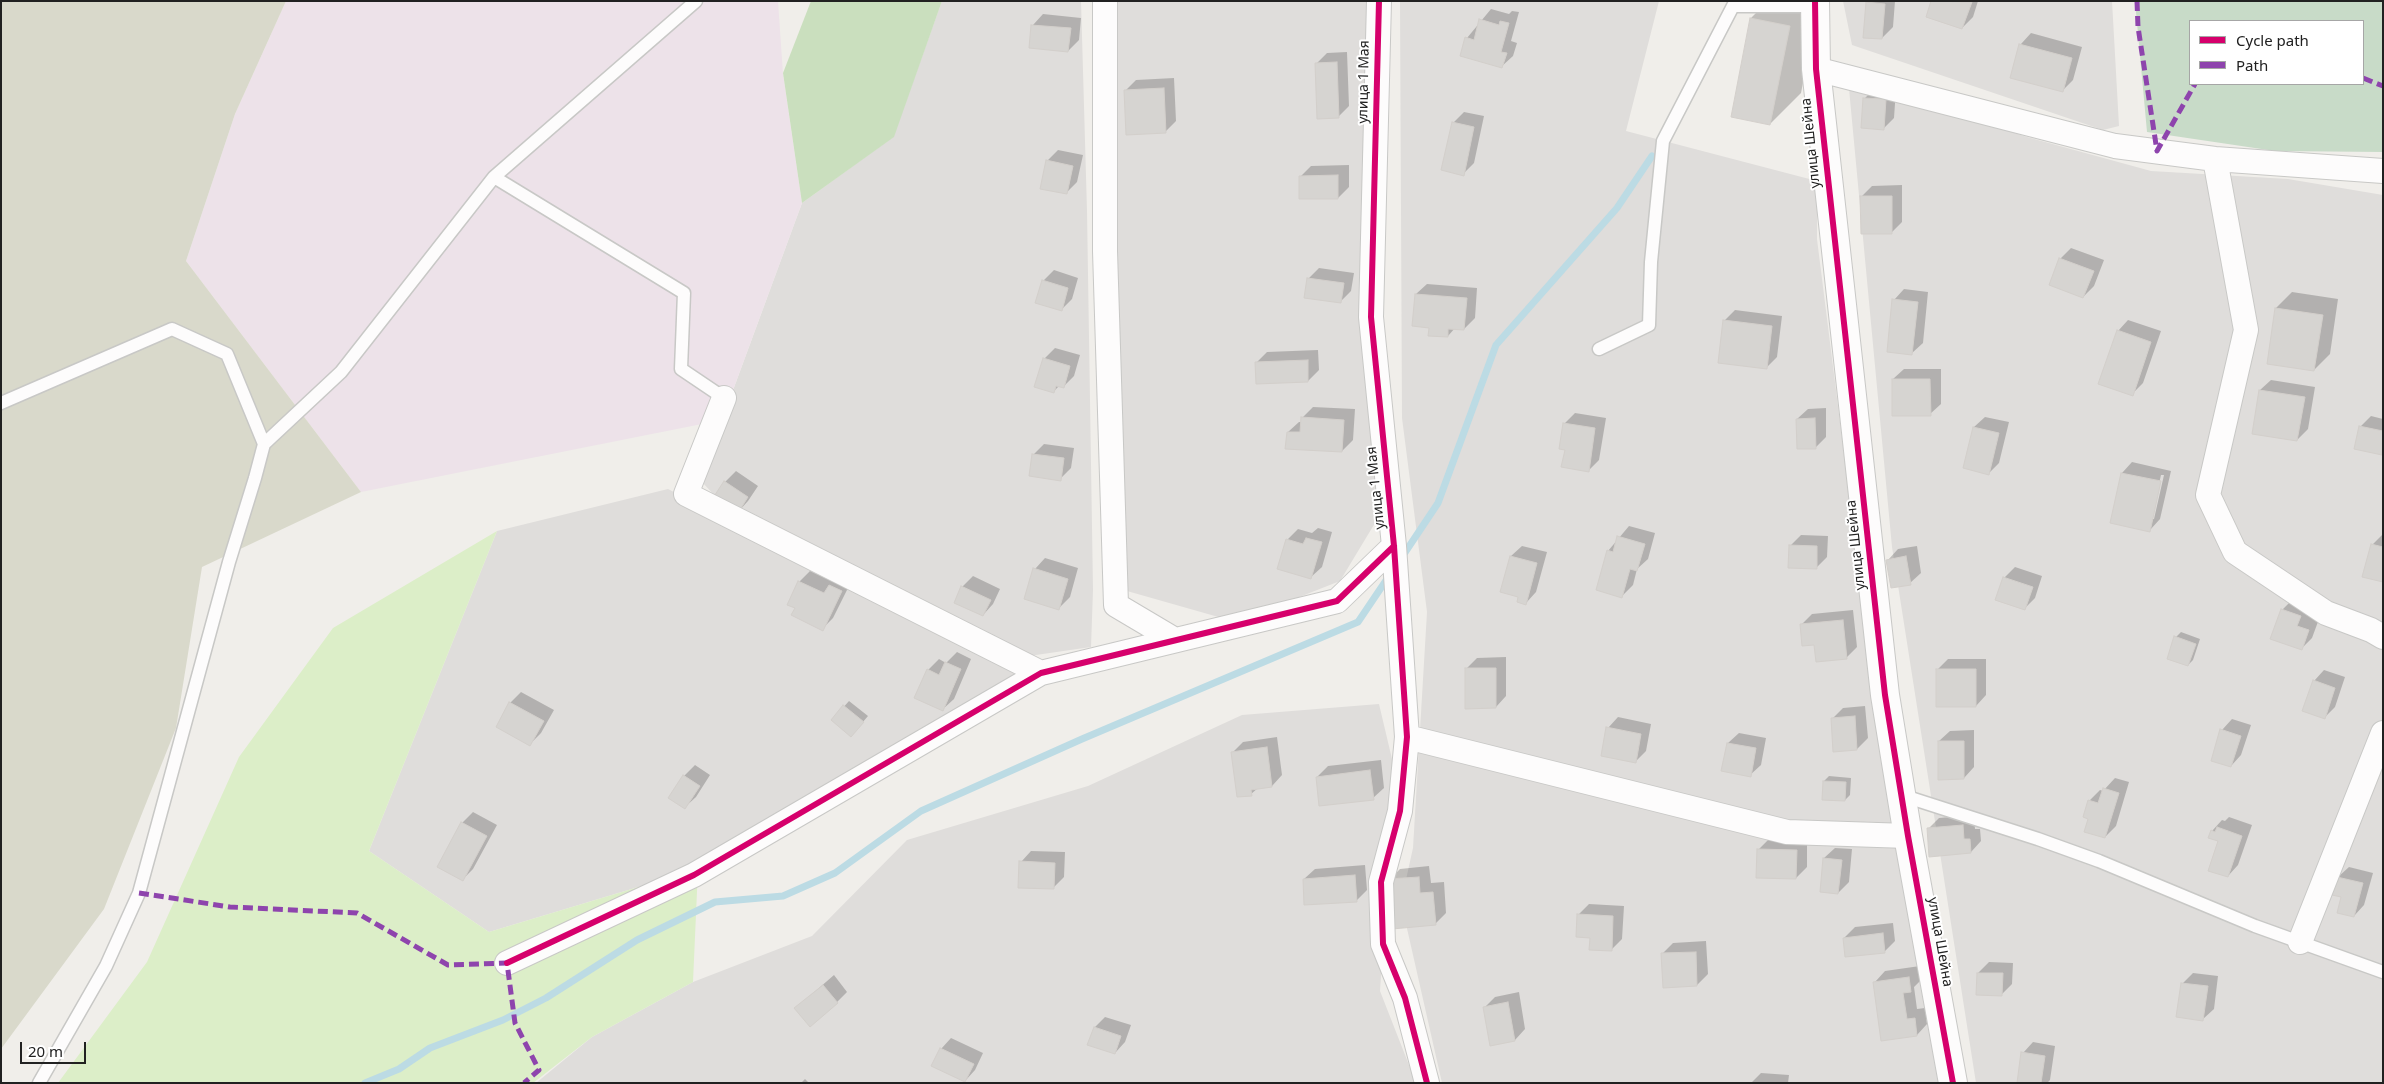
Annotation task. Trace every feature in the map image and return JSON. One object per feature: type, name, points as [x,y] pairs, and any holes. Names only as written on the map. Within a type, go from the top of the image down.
[{"type":"street","points":[[1105,1],[1105,251],[1116,605],[1175,640]]},
{"type":"street","name":"улица 1 Мая","points":[[1379,1],[1371,318],[1394,546],[1407,737],[1400,811],[1381,882],[1383,944],[1405,998],[1427,1083]]},
{"type":"street","name":"улица Шейна","points":[[1815,4],[1816,68],[1885,695],[1908,836],[1954,1083]]},
{"type":"street","points":[[1816,68],[2115,146],[2215,160],[2383,171]]},
{"type":"street","points":[[2215,160],[2246,330],[2208,495],[2235,552],[2326,613],[2372,630],[2383,637]]},
{"type":"street","points":[[724,398],[686,494],[1041,673]]},
{"type":"street","points":[[507,962],[694,875],[1041,673],[1337,601],[1394,546]]},
{"type":"street","points":[[2300,942],[2383,733]]},
{"type":"street","points":[[1407,737],[1787,832],[1908,836]]},
{"type":"lane","points":[[39,1083],[106,966],[139,893],[229,562],[256,478],[264,444],[341,372],[494,177],[696,1]]},
{"type":"lane","points":[[1599,349],[1649,325],[1651,262],[1663,141],[1733,6],[1815,4]]},
{"type":"lane","points":[[494,177],[684,293],[681,369],[724,398]]},
{"type":"lane","points":[[1,403],[172,329],[227,354],[264,444]]},
{"type":"lane","points":[[1901,795],[2090,858],[2161,888],[2383,972]]},
{"type":"shaded area","points":[[1,1],[286,1],[235,114],[186,261],[361,492],[202,567],[176,728],[104,909],[1,1049]]},
{"type":"shaded area","points":[[286,1],[778,1],[783,74],[802,203],[722,420],[361,492],[186,261],[235,114]]},
{"type":"shaded area","points":[[942,1],[1081,1],[1087,211],[1093,590],[1091,647],[1029,656],[716,497],[689,468],[722,420],[802,203],[893,137]]},
{"type":"shaded area","points":[[1102,1],[1371,1],[1375,523],[1340,581],[1236,622],[1120,589]]},
{"type":"shaded area","points":[[1400,1],[1659,1],[1626,131],[1817,181],[1817,239],[1875,701],[1943,1083],[1442,1083],[1401,902],[1413,848],[1427,612],[1402,418]]},
{"type":"shaded area","points":[[1843,1],[2112,1],[2119,126],[2103,130],[1852,45]]},
{"type":"shaded area","points":[[1848,78],[2027,137],[2151,171],[2288,179],[2383,195],[2383,1083],[1976,1083],[1892,547]]},
{"type":"shaded area","points":[[668,489],[1030,675],[698,869],[489,932],[369,851],[497,531]]},
{"type":"shaded area","points":[[1379,704],[1396,776],[1380,991],[1416,1083],[536,1083],[592,1037],[693,982],[812,936],[907,840],[1088,786],[1242,715]]},
{"type":"green space","points":[[811,1],[942,1],[894,137],[802,203],[783,73]]},
{"type":"green space","points":[[2135,1],[2383,1],[2383,152],[2275,151],[2147,132]]},
{"type":"green space","points":[[497,531],[369,851],[489,932],[698,869],[693,982],[592,1037],[533,1083],[58,1083],[147,962],[239,757],[333,628]]},
{"type":"building","points":[[1931,1],[1972,2],[1962,29],[1926,17]]},
{"type":"building","points":[[1866,2],[1885,4],[1882,39],[1863,38]]},
{"type":"building","points":[[1750,18],[1790,26],[1770,125],[1731,117]]},
{"type":"building","points":[[1479,19],[1499,25],[1500,21],[1509,23],[1501,52],[1507,53],[1502,68],[1460,56],[1465,37],[1474,40]]},
{"type":"building","points":[[1031,25],[1071,28],[1068,52],[1029,48]]},
{"type":"building","points":[[2019,44],[2072,58],[2063,92],[2010,78]]},
{"type":"building","points":[[1337,62],[1339,118],[1317,119],[1315,63]]},
{"type":"building","points":[[1164,88],[1166,133],[1126,135],[1124,90]]},
{"type":"building","points":[[1863,98],[1886,99],[1884,130],[1861,128]]},
{"type":"building","points":[[1452,122],[1474,127],[1464,176],[1441,170]]},
{"type":"building","points":[[1046,160],[1073,166],[1067,194],[1040,189]]},
{"type":"building","points":[[1338,175],[1338,199],[1299,199],[1299,176]]},
{"type":"building","points":[[1860,196],[1892,196],[1892,234],[1861,234]]},
{"type":"building","points":[[2059,258],[2094,271],[2083,298],[2049,285]]},
{"type":"building","points":[[1307,278],[1344,283],[1341,303],[1304,298]]},
{"type":"building","points":[[1042,280],[1068,288],[1062,311],[1035,303]]},
{"type":"building","points":[[1415,294],[1467,298],[1464,330],[1448,329],[1448,337],[1428,336],[1429,328],[1412,326]]},
{"type":"building","points":[[1892,299],[1918,302],[1912,355],[1887,352]]},
{"type":"building","points":[[2275,308],[2323,315],[2314,371],[2267,364]]},
{"type":"building","points":[[1723,320],[1772,326],[1767,369],[1718,363]]},
{"type":"building","points":[[2117,330],[2151,342],[2133,396],[2098,384]]},
{"type":"building","points":[[1043,358],[1070,366],[1064,388],[1056,386],[1054,393],[1034,387]]},
{"type":"building","points":[[1308,360],[1308,382],[1256,384],[1255,362]]},
{"type":"building","points":[[1892,379],[1930,379],[1931,416],[1892,416]]},
{"type":"building","points":[[2259,390],[2305,397],[2297,441],[2252,434]]},
{"type":"building","points":[[1301,417],[1344,420],[1342,452],[1285,449],[1287,432],[1300,432]]},
{"type":"building","points":[[1815,418],[1816,449],[1797,449],[1796,419]]},
{"type":"building","points":[[1563,423],[1595,428],[1589,472],[1561,467],[1565,450],[1559,449]]},
{"type":"building","points":[[2359,426],[2383,431],[2382,455],[2354,449]]},
{"type":"building","points":[[1973,427],[1999,433],[1989,475],[1963,468]]},
{"type":"building","points":[[1032,454],[1064,458],[1061,481],[1029,476]]},
{"type":"building","points":[[2121,473],[2161,481],[2150,532],[2110,523]]},
{"type":"building","points":[[724,481],[748,497],[738,513],[713,498]]},
{"type":"building","points":[[1617,536],[1645,544],[1637,571],[1630,569],[1622,598],[1596,590],[1607,550],[1613,552]]},
{"type":"building","points":[[1306,538],[1322,542],[1311,579],[1277,569],[1286,539],[1303,544]]},
{"type":"building","points":[[2371,544],[2383,547],[2383,582],[2362,577]]},
{"type":"building","points":[[1789,545],[1817,546],[1817,569],[1788,568]]},
{"type":"building","points":[[1510,556],[1537,563],[1526,605],[1517,602],[1518,597],[1500,592]]},
{"type":"building","points":[[1906,556],[1911,585],[1891,588],[1886,560]]},
{"type":"building","points":[[1033,568],[1068,579],[1059,610],[1024,599]]},
{"type":"building","points":[[2003,577],[2033,587],[2025,610],[1995,600]]},
{"type":"building","points":[[798,581],[824,593],[829,585],[842,591],[823,631],[791,615],[795,608],[787,605]]},
{"type":"building","points":[[961,586],[991,600],[983,616],[954,603]]},
{"type":"building","points":[[2281,609],[2301,616],[2297,626],[2309,630],[2302,650],[2270,639]]},
{"type":"building","points":[[1843,620],[1847,659],[1816,662],[1814,645],[1802,646],[1800,624]]},
{"type":"building","points":[[2174,636],[2196,644],[2188,666],[2167,659]]},
{"type":"building","points":[[945,662],[961,669],[943,711],[914,698],[927,669],[939,675]]},
{"type":"building","points":[[1465,668],[1496,668],[1496,708],[1465,709]]},
{"type":"building","points":[[1936,669],[1976,669],[1976,707],[1936,707]]},
{"type":"building","points":[[2313,680],[2335,688],[2325,719],[2302,711]]},
{"type":"building","points":[[509,702],[544,721],[530,746],[496,727]]},
{"type":"building","points":[[843,705],[864,722],[851,737],[831,720]]},
{"type":"building","points":[[1855,716],[1857,750],[1833,752],[1831,718]]},
{"type":"building","points":[[1606,727],[1641,734],[1636,763],[1601,756]]},
{"type":"building","points":[[2220,729],[2241,736],[2231,767],[2211,761]]},
{"type":"building","points":[[1938,741],[1964,741],[1964,779],[1938,780]]},
{"type":"building","points":[[1727,743],[1756,748],[1751,777],[1721,771]]},
{"type":"building","points":[[1267,747],[1272,787],[1251,790],[1252,796],[1237,797],[1231,752]]},
{"type":"building","points":[[1370,770],[1374,800],[1319,806],[1316,777]]},
{"type":"building","points":[[683,775],[700,786],[685,809],[668,798]]},
{"type":"building","points":[[1823,781],[1846,782],[1845,801],[1822,800]]},
{"type":"building","points":[[2103,788],[2119,793],[2105,838],[2084,832],[2088,819],[2083,817],[2088,800],[2098,803]]},
{"type":"building","points":[[461,822],[487,836],[463,881],[437,867]]},
{"type":"building","points":[[1963,825],[1964,839],[1970,839],[1971,853],[1929,857],[1927,828]]},
{"type":"building","points":[[2217,827],[2242,836],[2228,877],[2208,871],[2218,841],[2208,838],[2211,830],[2215,832]]},
{"type":"building","points":[[1757,849],[1797,850],[1796,879],[1756,878]]},
{"type":"building","points":[[1823,858],[1842,860],[1838,894],[1820,892]]},
{"type":"building","points":[[1019,861],[1055,863],[1054,889],[1018,888]]},
{"type":"building","points":[[1355,875],[1357,902],[1304,905],[1303,879]]},
{"type":"building","points":[[1419,877],[1420,893],[1433,892],[1436,925],[1392,929],[1388,879]]},
{"type":"building","points":[[2337,877],[2363,883],[2354,917],[2337,913],[2341,897],[2332,895]]},
{"type":"building","points":[[1577,914],[1613,916],[1612,951],[1589,950],[1590,938],[1576,937]]},
{"type":"building","points":[[1883,933],[1885,953],[1845,957],[1843,938]]},
{"type":"building","points":[[1696,952],[1697,986],[1663,988],[1661,953]]},
{"type":"building","points":[[1977,973],[2003,973],[2002,996],[1976,995]]},
{"type":"building","points":[[1909,977],[1911,992],[1903,993],[1907,1019],[1915,1018],[1917,1036],[1881,1041],[1873,982]]},
{"type":"building","points":[[2181,983],[2208,986],[2203,1021],[2176,1017]]},
{"type":"building","points":[[823,985],[838,1003],[810,1027],[794,1008]]},
{"type":"building","points":[[1508,1002],[1515,1041],[1490,1046],[1483,1007]]},
{"type":"building","points":[[1094,1027],[1121,1036],[1115,1054],[1087,1045]]},
{"type":"building","points":[[940,1048],[974,1064],[965,1082],[931,1066]]},
{"type":"building","points":[[2021,1052],[2045,1056],[2041,1083],[2017,1083]]},
{"type":"waterway","points":[[1402,557],[1438,503],[1496,345],[1617,208],[1652,156]]},
{"type":"waterway","points":[[365,1083],[399,1069],[430,1048],[503,1020],[546,998],[637,940],[715,902],[783,896],[835,873],[921,811],[1082,739],[1358,622],[1389,576]]},
{"type":"marked path","points":[[2137,1],[2138,27],[2157,151],[2194,85]]},
{"type":"marked path","points":[[2364,78],[2383,86]]},
{"type":"marked path","points":[[139,893],[230,907],[357,913],[448,965],[507,963],[515,1023],[539,1070],[524,1083]]},
{"type":"cycle path","points":[[1379,1],[1371,317],[1394,546],[1407,737],[1400,811],[1381,882],[1383,944],[1405,998],[1427,1083]]},
{"type":"cycle path","points":[[1815,1],[1816,69],[1885,695],[1908,836],[1953,1083]]},
{"type":"cycle path","points":[[507,963],[694,875],[1041,673],[1337,601],[1394,546]]}]
